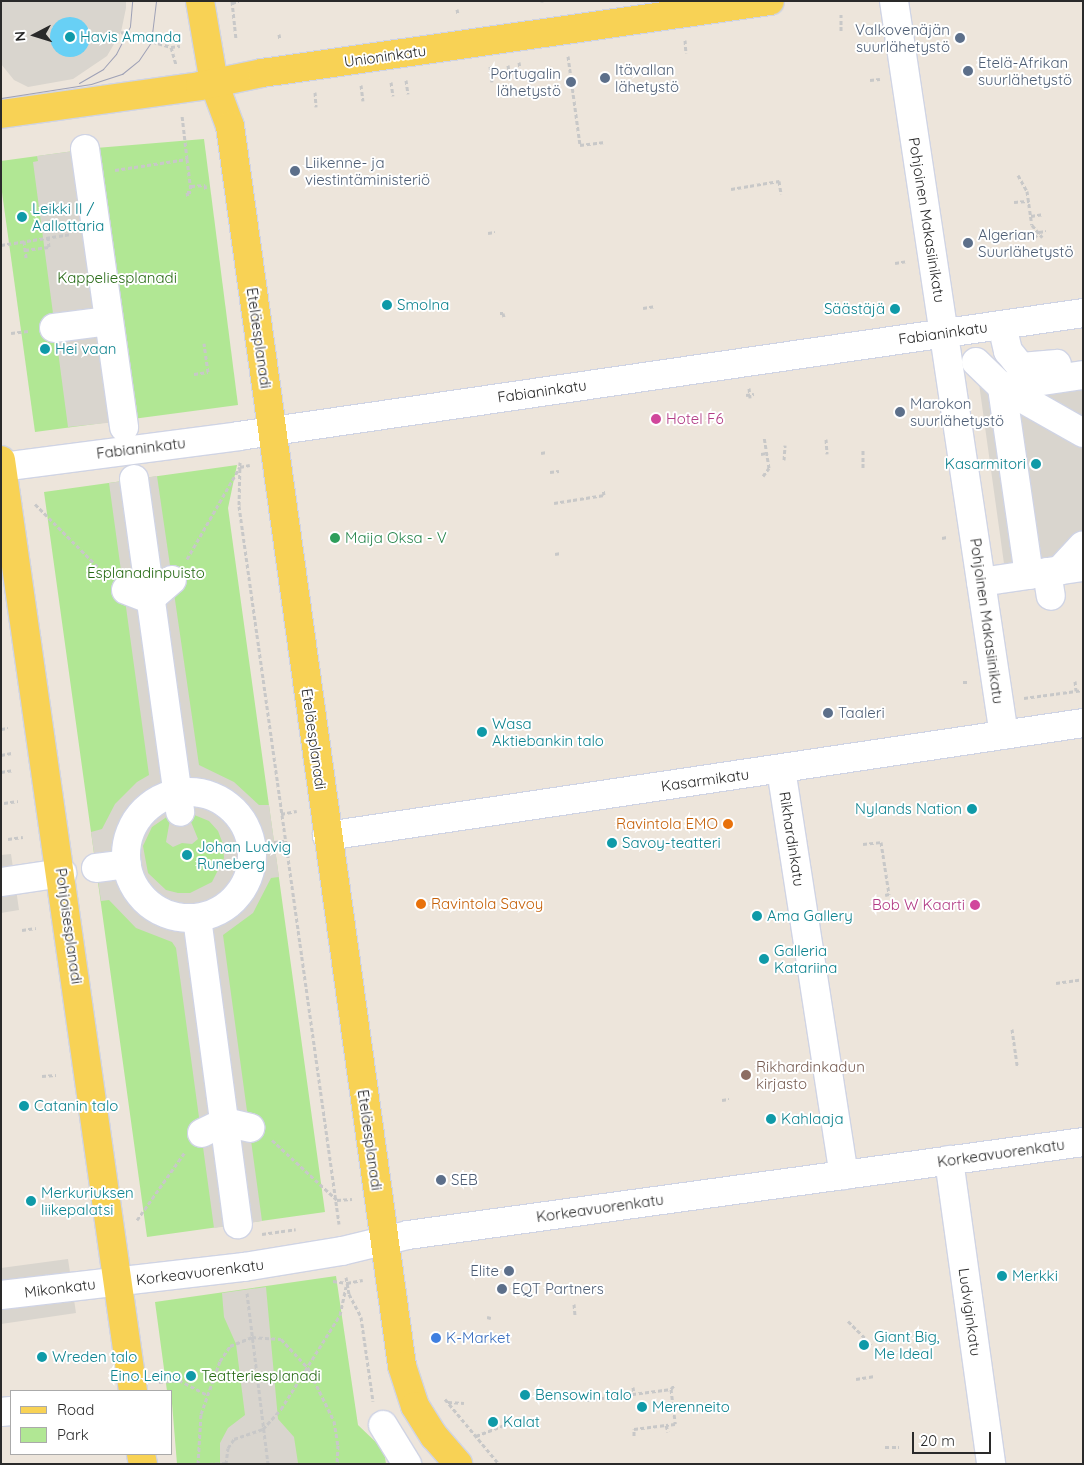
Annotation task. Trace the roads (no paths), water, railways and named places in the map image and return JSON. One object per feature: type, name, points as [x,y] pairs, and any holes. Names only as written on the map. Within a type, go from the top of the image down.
[{"type":"main road","name":"Eteläesplanadi","points":[[200,1],[214,83],[230,126],[271,431],[279,472],[327,836],[406,1382],[415,1406],[434,1436],[458,1464]]},
{"type":"main road","name":"Unioninkatu","points":[[14,112],[214,83],[262,73],[770,1]]},
{"type":"main road","points":[[1,93],[14,112]]},
{"type":"main road","name":"Pohjoisesplanadi","points":[[2,464],[62,873],[133,1390]]},
{"type":"street","name":"Pohjoinen Makasiinikatu","points":[[894,1],[1004,735]]},
{"type":"street","points":[[91,166],[96,230],[124,427]]},
{"type":"street","name":"Fabianinkatu","points":[[2,464],[271,431],[1083,313]]},
{"type":"street","points":[[54,328],[109,320]]},
{"type":"street","points":[[1002,325],[1008,351],[1021,366],[1039,367],[1083,360]]},
{"type":"street","points":[[976,362],[1002,387],[1083,433]]},
{"type":"street","points":[[1002,387],[1083,375]]},
{"type":"street","points":[[1002,387],[1051,579]]},
{"type":"street","points":[[134,480],[138,594],[179,803]]},
{"type":"street","points":[[981,582],[1051,579],[1083,545]]},
{"type":"street","points":[[138,594],[172,580]]},
{"type":"street","name":"Kasarmikatu","points":[[327,836],[1083,723]]},
{"type":"street","name":"Rikhardinkatu","points":[[781,769],[844,1175]]},
{"type":"street","points":[[209,795],[231,808],[246,827],[270,843],[241,892],[218,912],[197,918],[169,916],[148,903],[133,884],[127,864],[129,835],[142,814],[161,799],[179,803],[209,795]]},
{"type":"street","points":[[96,868],[127,864]]},
{"type":"street","points":[[1,882],[62,873]]},
{"type":"street","points":[[197,918],[238,1224]]},
{"type":"street","name":"Korkeavuorenkatu","points":[[118,1281],[342,1251],[384,1239],[1083,1142]]},
{"type":"street","name":"Ludviginkatu","points":[[949,1160],[991,1464]]},
{"type":"street","name":"Mikonkatu","points":[[1,1295],[118,1281]]},
{"type":"street","points":[[394,1464],[386,1429],[407,1464]]},
{"type":"water","points":[[74,17],[81,20],[87,26],[90,37],[89,45],[81,54],[74,57],[66,57],[59,54],[51,45],[50,33],[53,26],[62,18]]},
{"type":"tram line","points":[[79,83],[103,69],[116,54],[130,26],[132,1]]},
{"type":"tram line","points":[[1,98],[91,84],[122,74],[139,60],[151,42],[156,1]]},
{"type":"place","name":"Havis Amanda","points":[[70,37]]},
{"type":"place","name":"Valkovenäjän suurlähetystö","points":[[960,38]]},
{"type":"place","name":"Etelä-Afrikan suurlähetystö","points":[[968,71]]},
{"type":"place","name":"Itävallan lähetystö","points":[[605,78]]},
{"type":"place","name":"Portugalin lähetystö","points":[[571,82]]},
{"type":"place","name":"Liikenne- ja viestintäministeriö","points":[[295,171]]},
{"type":"place","name":"Leikki II / Aallottaria","points":[[22,217]]},
{"type":"place","name":"Algerian Suurlähetystö","points":[[968,243]]},
{"type":"place","name":"Smolna","points":[[387,305]]},
{"type":"place","name":"Säästäjä","points":[[895,309]]},
{"type":"place","name":"Hei vaan","points":[[45,349]]},
{"type":"place","name":"Marokon suurlähetystö","points":[[900,412]]},
{"type":"place","name":"Hotel F6","points":[[656,419]]},
{"type":"place","name":"Kasarmitori","points":[[1036,464]]},
{"type":"place","name":"Maija Oksa - V","points":[[335,538]]},
{"type":"place","name":"Taaleri","points":[[828,713]]},
{"type":"place","name":"Wasa Aktiebankin talo","points":[[482,732]]},
{"type":"place","name":"Nylands Nation","points":[[972,809]]},
{"type":"place","name":"Ravintola EMO","points":[[728,824]]},
{"type":"place","name":"Savoy-teatteri","points":[[612,843]]},
{"type":"place","name":"Johan Ludvig Runeberg","points":[[187,855]]},
{"type":"place","name":"Ravintola Savoy","points":[[421,904]]},
{"type":"place","name":"Bob W Kaarti","points":[[975,905]]},
{"type":"place","name":"Ama Gallery","points":[[757,916]]},
{"type":"place","name":"Galleria Katariina","points":[[764,959]]},
{"type":"place","name":"Rikhardinkadun kirjasto","points":[[746,1075]]},
{"type":"place","name":"Catanin talo","points":[[24,1106]]},
{"type":"place","name":"Kahlaaja","points":[[771,1119]]},
{"type":"place","name":"SEB","points":[[441,1180]]},
{"type":"place","name":"Merkuriuksen liikepalatsi","points":[[31,1201]]},
{"type":"place","name":"Elite","points":[[509,1271]]},
{"type":"place","name":"Merkki","points":[[1002,1276]]},
{"type":"place","name":"EQT Partners","points":[[502,1289]]},
{"type":"place","name":"K-Market","points":[[436,1338]]},
{"type":"place","name":"Giant Big, Me Ideal","points":[[864,1345]]},
{"type":"place","name":"Wreden talo","points":[[42,1357]]},
{"type":"place","name":"Eino Leino","points":[[191,1376]]},
{"type":"place","name":"Bensowin talo","points":[[525,1395]]},
{"type":"place","name":"Merenneito","points":[[642,1407]]},
{"type":"place","name":"Kalat","points":[[493,1422]]},
{"type":"park label","name":"Kappeliesplanadi","points":[[117,278]]},
{"type":"park label","name":"Esplanadinpuisto","points":[[146,573]]},
{"type":"park label","name":"Teatteriesplanadi","points":[[261,1376]]}]
